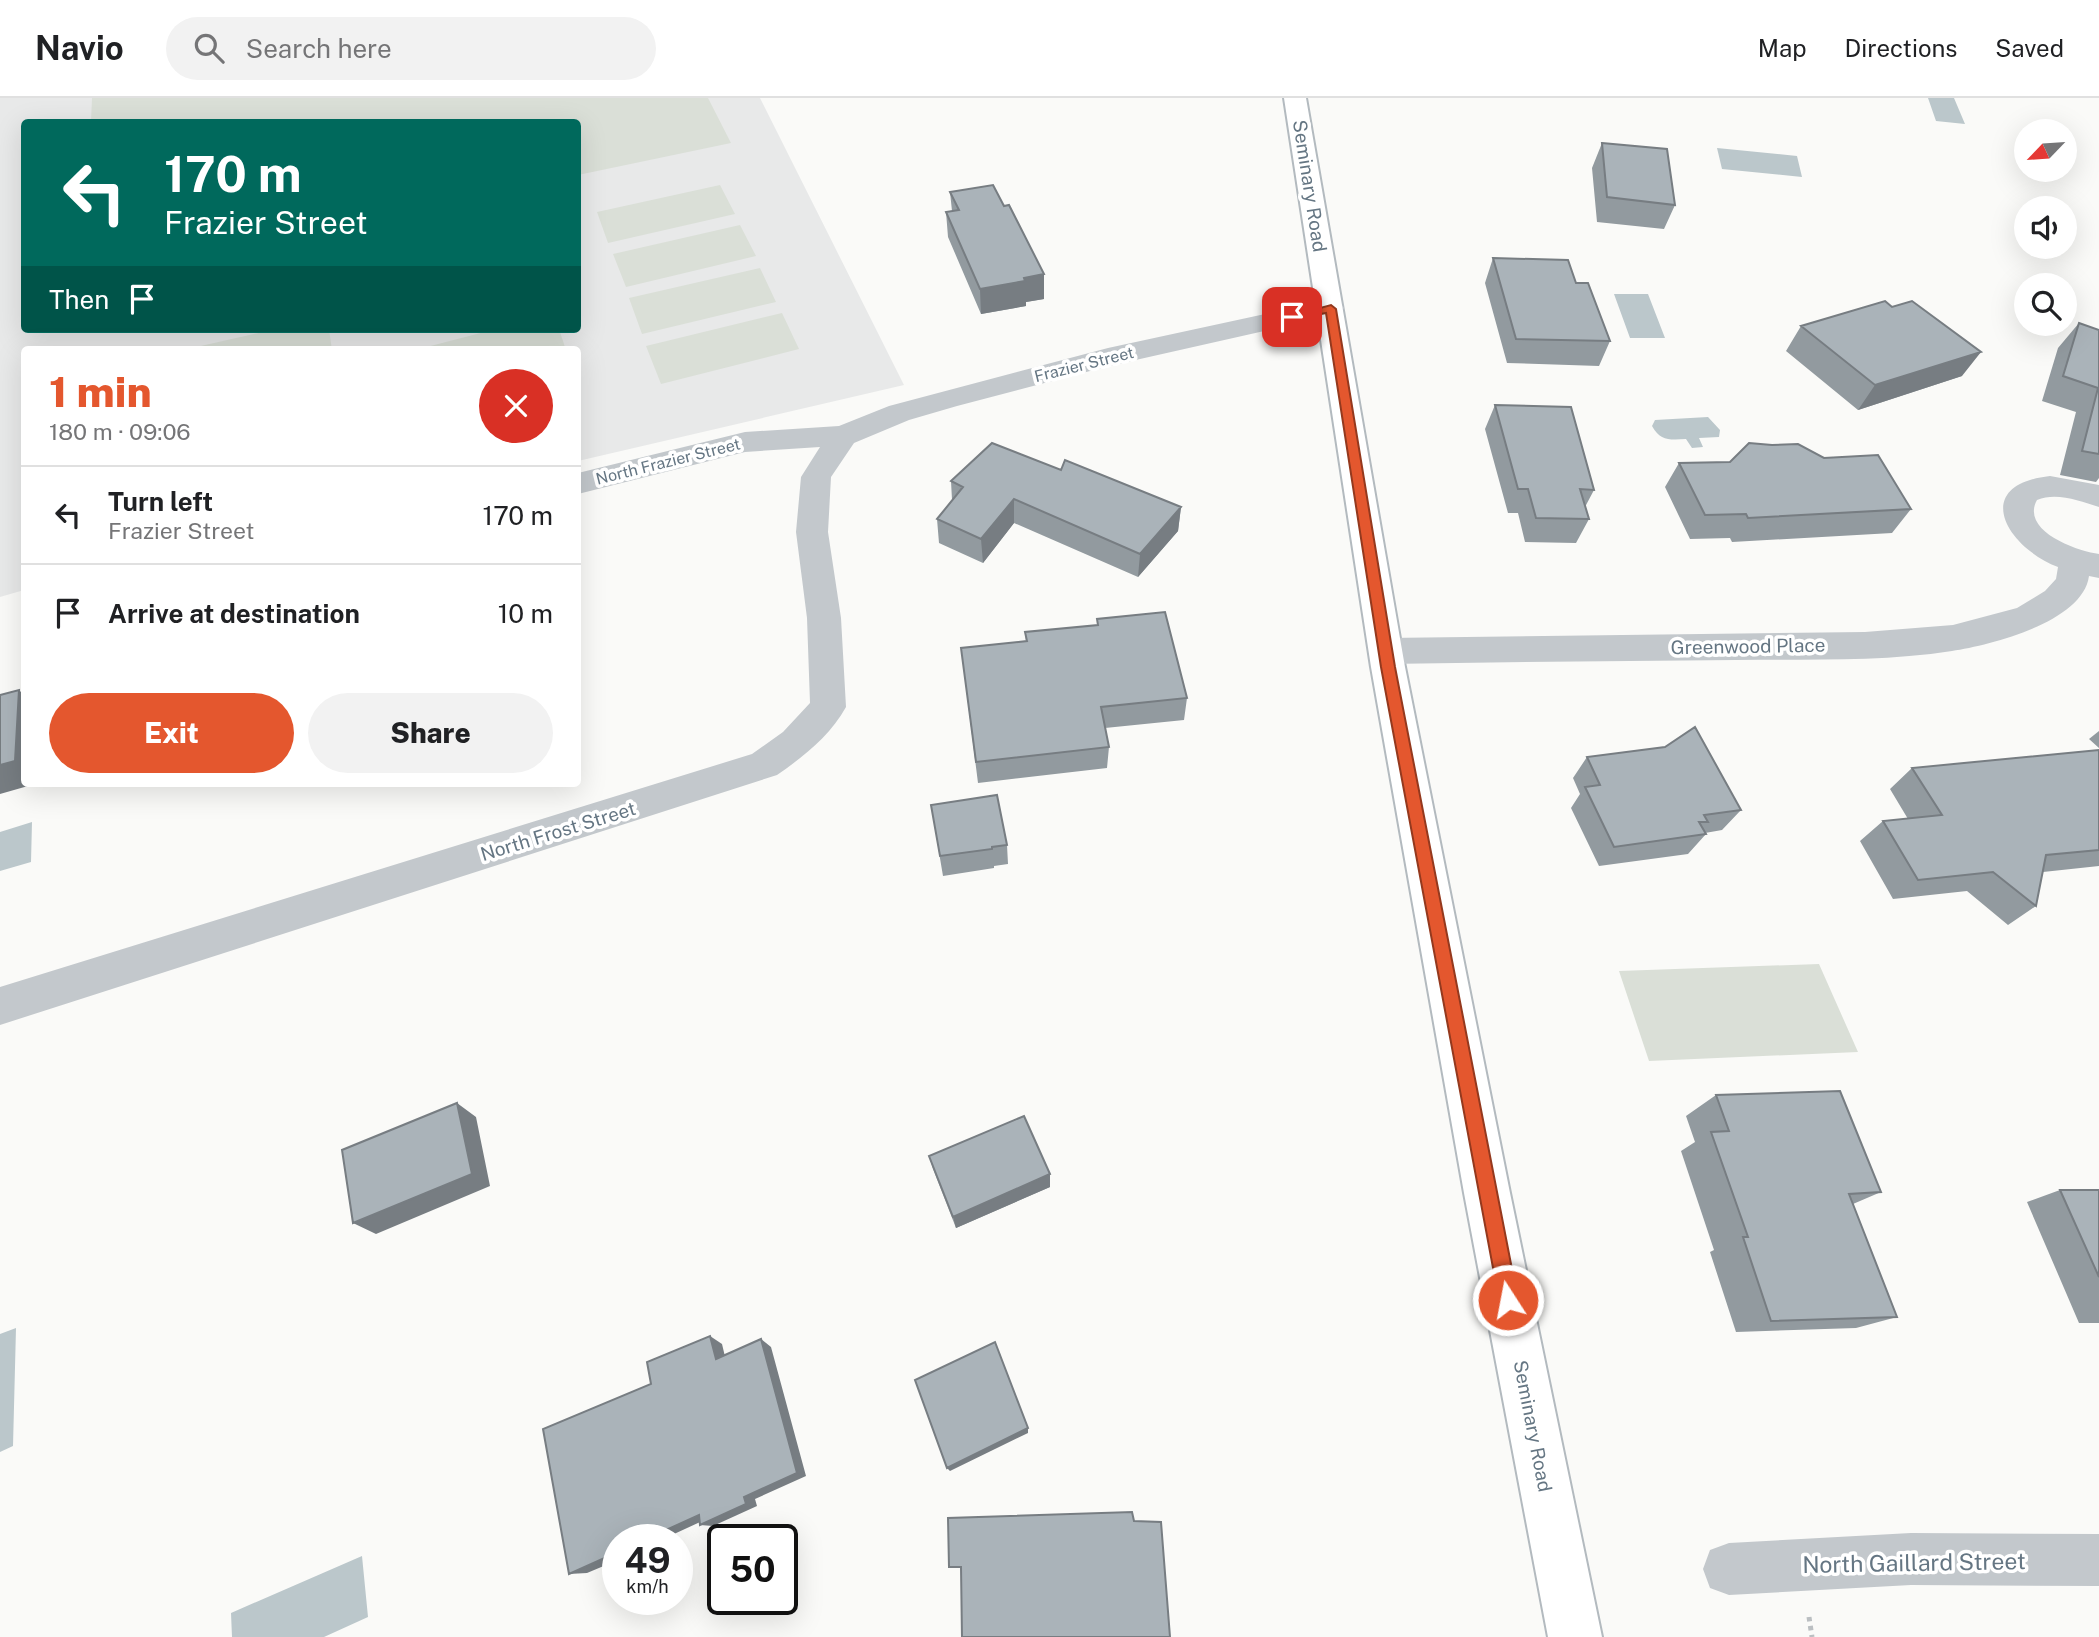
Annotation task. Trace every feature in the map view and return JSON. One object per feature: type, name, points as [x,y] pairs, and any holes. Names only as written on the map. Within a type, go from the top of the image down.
[{"type":"main road","name":"Seminary Road","points":[[1295,98],[1386,651],[1482,1167],[1575,1637]]},
{"type":"street","name":"Frazier Street","points":[[843,436],[899,413],[1108,357],[1331,309]]},
{"type":"street","name":"North Frazier Street","points":[[581,483],[745,442],[843,436]]},
{"type":"street","name":"North Frost Street","points":[[0,1006],[764,765],[796,742],[828,707],[824,618],[811,532],[816,477],[843,436]]},
{"type":"street","name":"Greenwood Place","points":[[1386,651],[1865,645],[1953,638],[2027,618],[2057,600],[2087,564],[2055,553],[2031,535],[2018,515],[2018,503],[2025,493],[2055,485],[2099,496]]},
{"type":"street","name":"North Gaillard Street","points":[[1729,1569],[1911,1559],[2099,1560]]},
{"type":"shaded area","points":[[0,98],[760,98],[904,385],[581,460],[581,346],[21,346],[21,591],[0,597]]},
{"type":"shaded area","points":[[92,98],[708,98],[731,143],[581,174],[581,119],[91,119]]},
{"type":"shaded area","points":[[1928,98],[1954,98],[1965,124],[1936,121]]},
{"type":"shaded area","points":[[1717,148],[1797,156],[1802,177],[1722,169]]},
{"type":"shaded area","points":[[720,185],[735,214],[608,243],[597,212]]},
{"type":"shaded area","points":[[740,225],[756,256],[626,287],[613,254]]},
{"type":"shaded area","points":[[760,268],[776,302],[642,334],[629,298]]},
{"type":"shaded area","points":[[1614,294],[1648,294],[1665,338],[1630,338]]},
{"type":"shaded area","points":[[782,313],[799,349],[661,384],[646,346]]},
{"type":"shaded area","points":[[258,333],[330,333],[331,346],[201,346]]},
{"type":"shaded area","points":[[481,333],[560,333],[565,346],[430,346]]},
{"type":"shaded area","points":[[1708,417],[1720,430],[1719,437],[1699,438],[1703,447],[1692,448],[1686,439],[1662,437],[1652,426],[1655,420]]},
{"type":"shaded area","points":[[32,822],[31,862],[0,871],[0,832]]},
{"type":"shaded area","points":[[1819,964],[1858,1052],[1649,1061],[1619,971]]},
{"type":"shaded area","points":[[16,1328],[13,1446],[0,1452],[0,1334]]},
{"type":"shaded area","points":[[362,1556],[368,1617],[324,1637],[232,1637],[231,1613]]},
{"type":"building","points":[[1602,143],[1667,149],[1675,205],[1607,197]]},
{"type":"building","points":[[993,185],[1004,206],[1009,205],[1044,274],[1024,278],[1025,281],[980,289],[946,212],[959,210],[950,192]]},
{"type":"building","points":[[1493,258],[1568,260],[1576,283],[1588,283],[1610,341],[1516,339]]},
{"type":"building","points":[[1885,301],[1892,307],[1912,301],[1981,352],[1875,385],[1801,326]]},
{"type":"building","points":[[2079,323],[2099,330],[2099,454],[2082,451],[2098,388],[2063,376]]},
{"type":"building","points":[[1495,405],[1571,407],[1594,490],[1580,489],[1589,519],[1536,518],[1528,489],[1518,489]]},
{"type":"building","points":[[992,443],[1061,470],[1065,460],[1181,507],[1140,554],[1014,499],[981,539],[937,519],[963,487],[951,481]]},
{"type":"building","points":[[1749,443],[1798,444],[1824,458],[1878,455],[1911,509],[1748,518],[1746,514],[1705,515],[1679,463],[1730,462]]},
{"type":"building","points":[[1165,612],[1187,698],[1101,707],[1109,747],[976,762],[961,648],[1027,641],[1025,632],[1098,625],[1097,619]]},
{"type":"building","points":[[19,690],[15,761],[0,765],[0,695]]},
{"type":"building","points":[[1695,727],[1741,810],[1704,815],[1708,822],[1699,822],[1706,834],[1614,847],[1585,787],[1600,785],[1587,757],[1665,747]]},
{"type":"building","points":[[2099,750],[2099,850],[2046,855],[2036,906],[1993,872],[1918,880],[1883,821],[1942,815],[1912,768]]},
{"type":"building","points":[[997,795],[1007,845],[940,856],[931,805]]},
{"type":"building","points":[[1840,1091],[1881,1192],[1849,1194],[1897,1317],[1771,1321],[1743,1237],[1748,1237],[1711,1132],[1729,1131],[1716,1095]]},
{"type":"building","points":[[457,1103],[472,1174],[353,1223],[342,1150]]},
{"type":"building","points":[[1024,1116],[1050,1174],[953,1217],[929,1156]]},
{"type":"building","points":[[2060,1190],[2099,1190],[2099,1277]]},
{"type":"building","points":[[710,1336],[716,1359],[761,1339],[797,1473],[744,1497],[746,1504],[700,1525],[699,1515],[679,1524],[602,1524],[602,1559],[569,1574],[543,1429],[651,1384],[647,1362]]},
{"type":"building","points":[[995,1342],[1028,1428],[947,1468],[915,1380]]},
{"type":"building","points":[[1132,1512],[1134,1521],[1161,1522],[1170,1637],[962,1637],[961,1567],[949,1567],[948,1518]]},
{"type":"route","points":[[1292,317],[1331,309],[1388,667],[1508,1300]]}]
